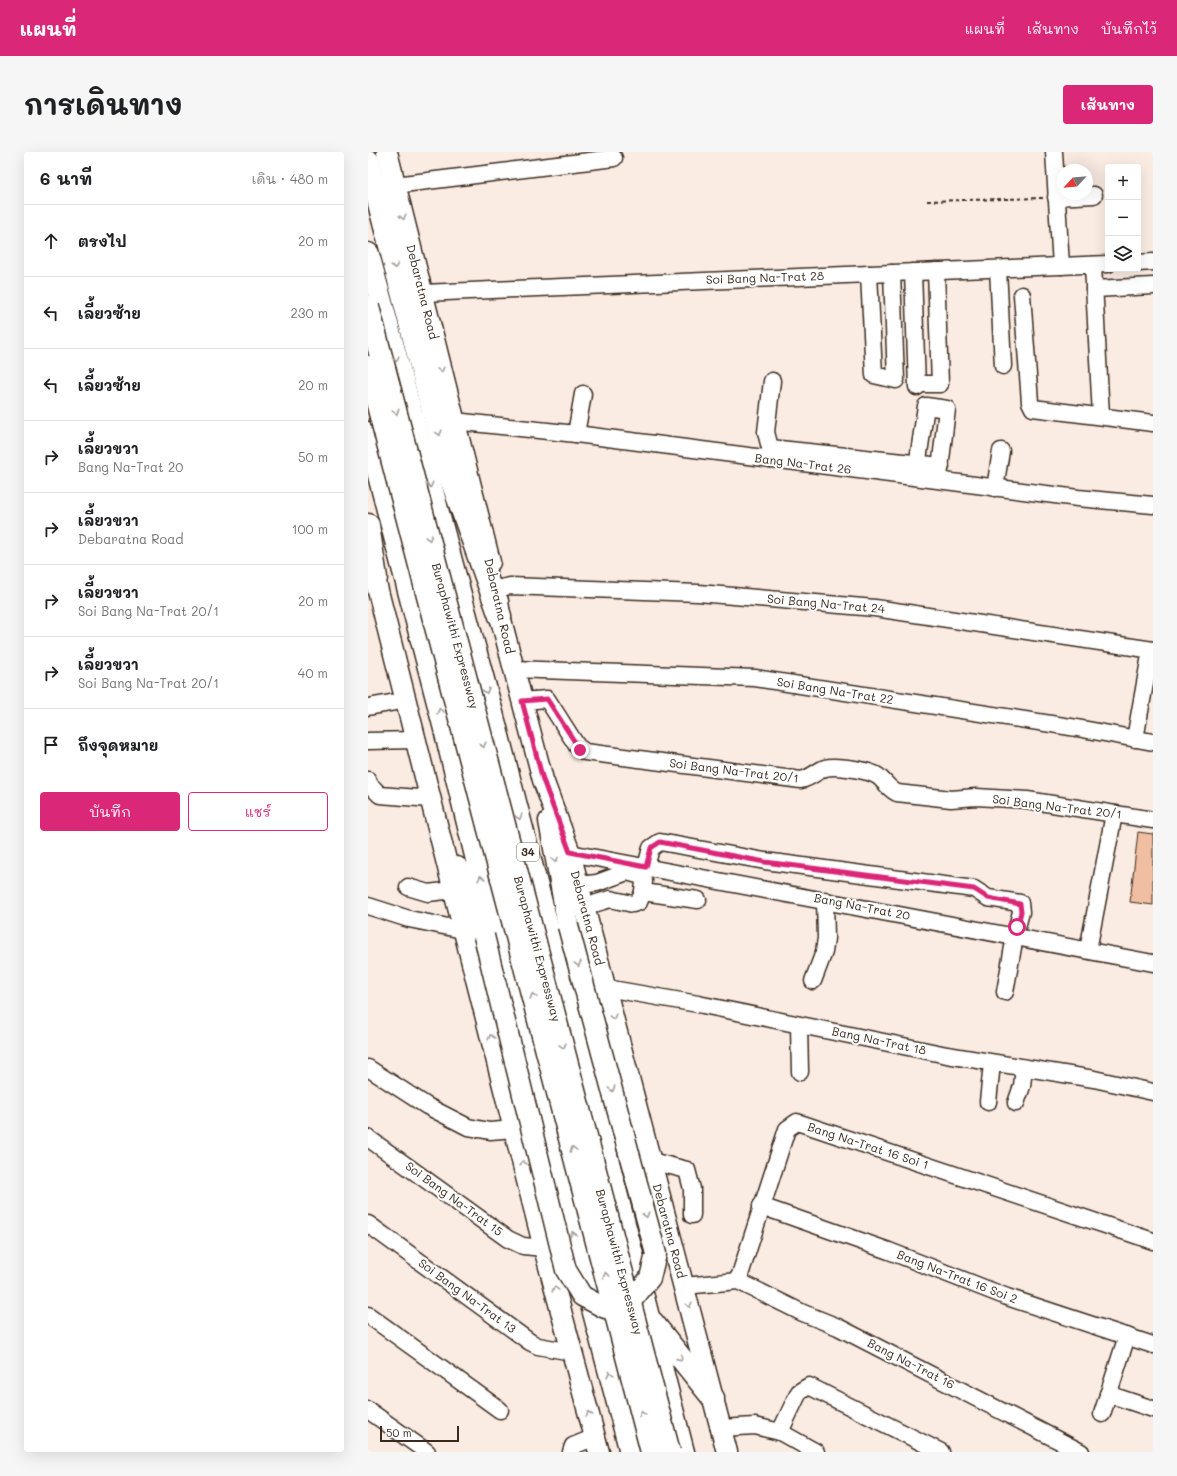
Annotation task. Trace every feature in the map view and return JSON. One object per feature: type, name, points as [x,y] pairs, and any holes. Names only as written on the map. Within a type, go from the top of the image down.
[{"type":"highway","points":[[368,161],[449,473],[500,616]]},
{"type":"highway","name":"34","points":[[368,254],[477,659],[647,1316],[684,1452]]},
{"type":"highway","name":"Buraphawithi Expressway","points":[[368,307],[669,1452]]},
{"type":"highway","name":"Buraphawithi Expressway","points":[[368,367],[652,1452]]},
{"type":"highway","points":[[368,434],[414,610],[512,1003],[631,1452]]},
{"type":"highway","points":[[449,473],[477,659]]},
{"type":"highway","points":[[368,491],[414,610]]},
{"type":"highway","points":[[368,526],[374,588]]},
{"type":"highway","points":[[647,1316],[712,1398]]},
{"type":"main road","name":"Debaratna Road","points":[[386,152],[496,589],[500,616],[522,701],[543,780],[570,852],[727,1452]]},
{"type":"main road","points":[[368,553],[374,588],[407,700],[544,1248],[597,1444]]},
{"type":"main road","points":[[437,823],[475,906],[484,936],[566,1270],[582,1296],[605,1308],[632,1300],[650,1278],[656,1254],[568,926],[543,780]]},
{"type":"street","points":[[1054,152],[1061,266]]},
{"type":"street","points":[[395,185],[614,158]]},
{"type":"street","points":[[1056,197],[1094,195]]},
{"type":"street","points":[[1141,263],[1153,262]]},
{"type":"street","points":[[1101,264],[1094,289],[1101,416]]},
{"type":"street","name":"Soi Bang Na-Trat 28","points":[[422,293],[1101,264]]},
{"type":"street","points":[[998,269],[1003,366]]},
{"type":"street","points":[[913,272],[917,385],[940,384],[936,271]]},
{"type":"street","points":[[869,274],[874,375],[896,380],[892,273]]},
{"type":"street","points":[[1094,289],[1153,286]]},
{"type":"street","points":[[1022,295],[1030,402],[1032,408],[1153,423]]},
{"type":"street","points":[[770,454],[766,432],[772,381]]},
{"type":"street","points":[[576,434],[583,394]]},
{"type":"street","points":[[916,471],[926,406],[947,410],[940,474]]},
{"type":"street","name":"Bang Na-Trat 26","points":[[454,421],[916,471],[940,474],[995,488],[1153,505]]},
{"type":"street","points":[[995,488],[1001,451]]},
{"type":"street","name":"Soi Bang Na-Trat 24","points":[[496,589],[510,586],[690,593],[875,608],[1152,650]]},
{"type":"street","points":[[1135,739],[1152,650]]},
{"type":"street","name":"Soi Bang Na-Trat 22","points":[[514,669],[754,678],[1077,728],[1153,742]]},
{"type":"street","name":"Soi Bang Na-Trat 20/1","points":[[522,701],[547,699],[577,746],[585,752],[801,780],[809,778],[824,768],[832,767],[871,772],[879,776],[891,790],[897,793],[951,799],[976,797],[1026,800],[1153,820]]},
{"type":"street","points":[[368,708],[407,700]]},
{"type":"street","points":[[368,741],[416,740]]},
{"type":"street","points":[[368,780],[370,786],[380,795],[431,799]]},
{"type":"street","points":[[1088,950],[1114,814]]},
{"type":"street","points":[[646,867],[651,848],[660,842],[765,862],[974,889],[988,898],[1020,904],[1021,912],[1005,992]]},
{"type":"street","name":"Bang Na-Trat 20","points":[[570,852],[825,900],[1016,931],[1088,950],[1153,963]]},
{"type":"street","points":[[578,885],[597,883],[628,872],[642,876],[644,881],[643,892],[639,902],[633,904],[610,899],[584,908]]},
{"type":"street","points":[[408,887],[428,893],[454,890]]},
{"type":"street","points":[[643,892],[698,900]]},
{"type":"street","points":[[814,981],[824,952],[826,938],[825,900]]},
{"type":"street","points":[[368,906],[409,919],[464,930]]},
{"type":"street","name":"Bang Na-Trat 18","points":[[606,988],[698,1004],[992,1063],[1094,1079],[1153,1092]]},
{"type":"street","points":[[799,1025],[800,1072]]},
{"type":"street","points":[[988,1102],[992,1063]]},
{"type":"street","points":[[368,1068],[427,1106],[468,1127],[490,1131],[514,1129]]},
{"type":"street","points":[[1016,1103],[1022,1086],[1024,1068]]},
{"type":"street","name":"Bang Na-Trat 16 Soi 1","points":[[738,1281],[787,1129],[797,1122],[1153,1241]]},
{"type":"street","name":"Soi Bang Na-Trat 15","points":[[368,1138],[508,1239],[523,1246],[544,1248]]},
{"type":"street","points":[[651,1161],[687,1170],[692,1190],[692,1215]]},
{"type":"street","name":"Bang Na-Trat 16 Soi 2","points":[[761,1206],[1008,1296],[1153,1345]]},
{"type":"street","name":"Soi Bang Na-Trat 13","points":[[368,1224],[530,1342],[538,1346],[572,1352]]},
{"type":"street","points":[[684,1286],[738,1281]]},
{"type":"street","name":"Bang Na-Trat 16","points":[[738,1281],[803,1313],[838,1327],[1081,1452]]},
{"type":"street","points":[[368,1315],[500,1410]]},
{"type":"street","points":[[1102,1414],[1127,1336]]},
{"type":"street","points":[[780,1432],[799,1392],[809,1386],[941,1452]]},
{"type":"street","points":[[1108,1394],[1153,1409]]},
{"type":"street","points":[[368,1410],[427,1452]]},
{"type":"street","points":[[720,1428],[755,1426],[780,1432],[816,1452]]},
{"type":"street","points":[[571,1452],[573,1446],[597,1444]]},
{"type":"path","points":[[927,201],[1056,197]]},
{"type":"building","points":[[1138,832],[1153,834],[1153,905],[1130,902]]},
{"type":"route","points":[[580,750],[547,699],[522,701],[543,780],[570,852],[646,867],[651,848],[660,842],[765,862],[974,889],[988,898],[1017,902],[1020,904],[1021,912],[1017,927]]}]
